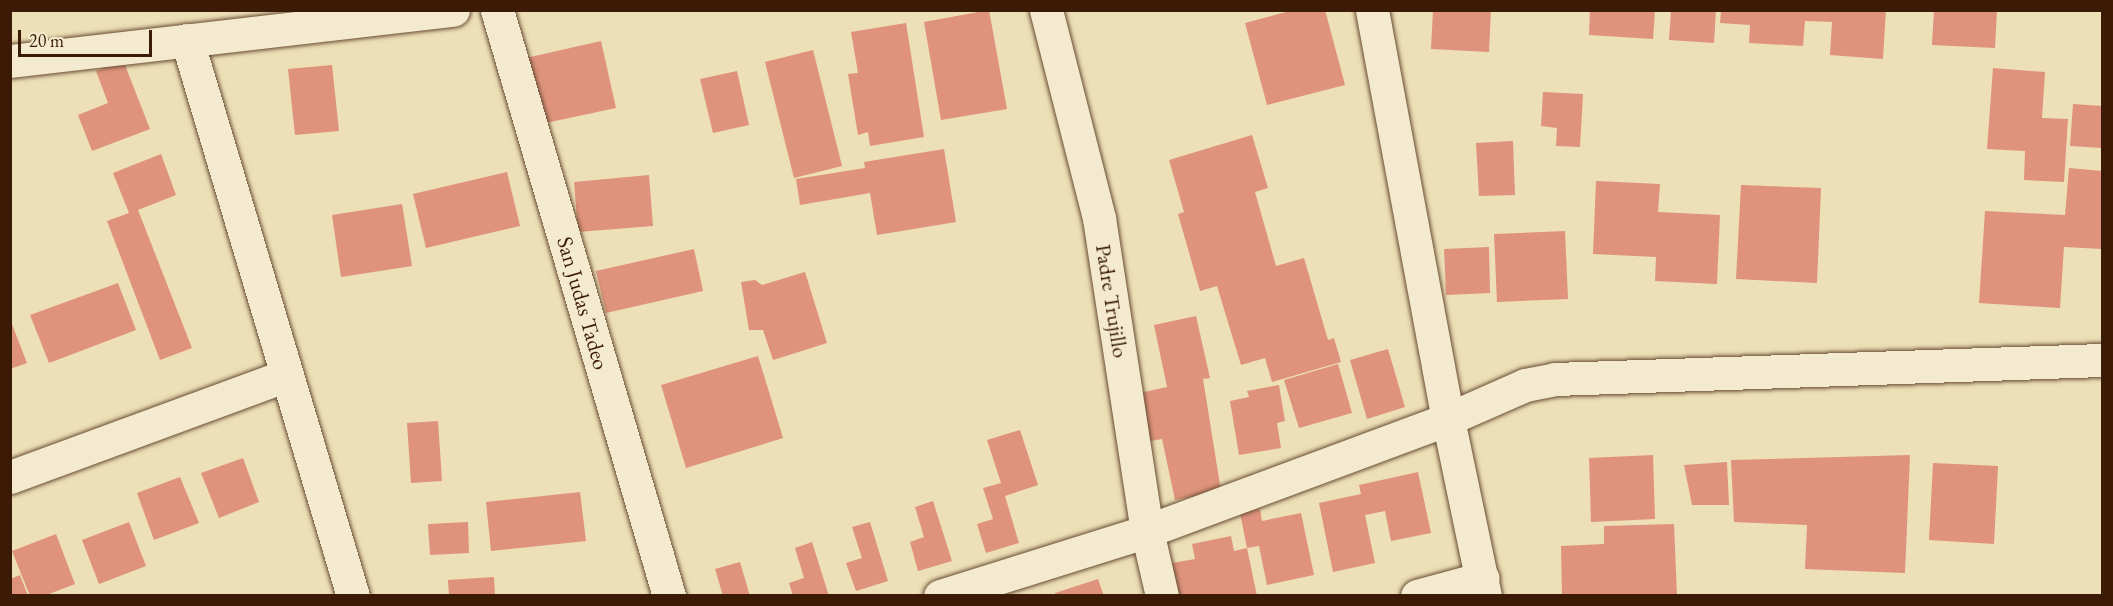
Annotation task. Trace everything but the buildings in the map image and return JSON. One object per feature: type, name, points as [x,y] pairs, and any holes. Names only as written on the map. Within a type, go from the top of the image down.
[{"type":"street","points":[[10,61],[453,10]]},
{"type":"street","name":"San Judas Tadeo","points":[[497,10],[669,596]]},
{"type":"street","name":"Padre Trujillo","points":[[1046,10],[1099,218],[1147,531],[1162,596]]},
{"type":"street","points":[[1372,10],[1448,419],[1484,587],[1417,596]]},
{"type":"street","points":[[187,40],[285,376],[353,596]]},
{"type":"street","points":[[940,596],[1147,531],[1448,419],[1525,386],[1555,379],[2103,360]]},
{"type":"street","points":[[10,477],[285,376]]}]
